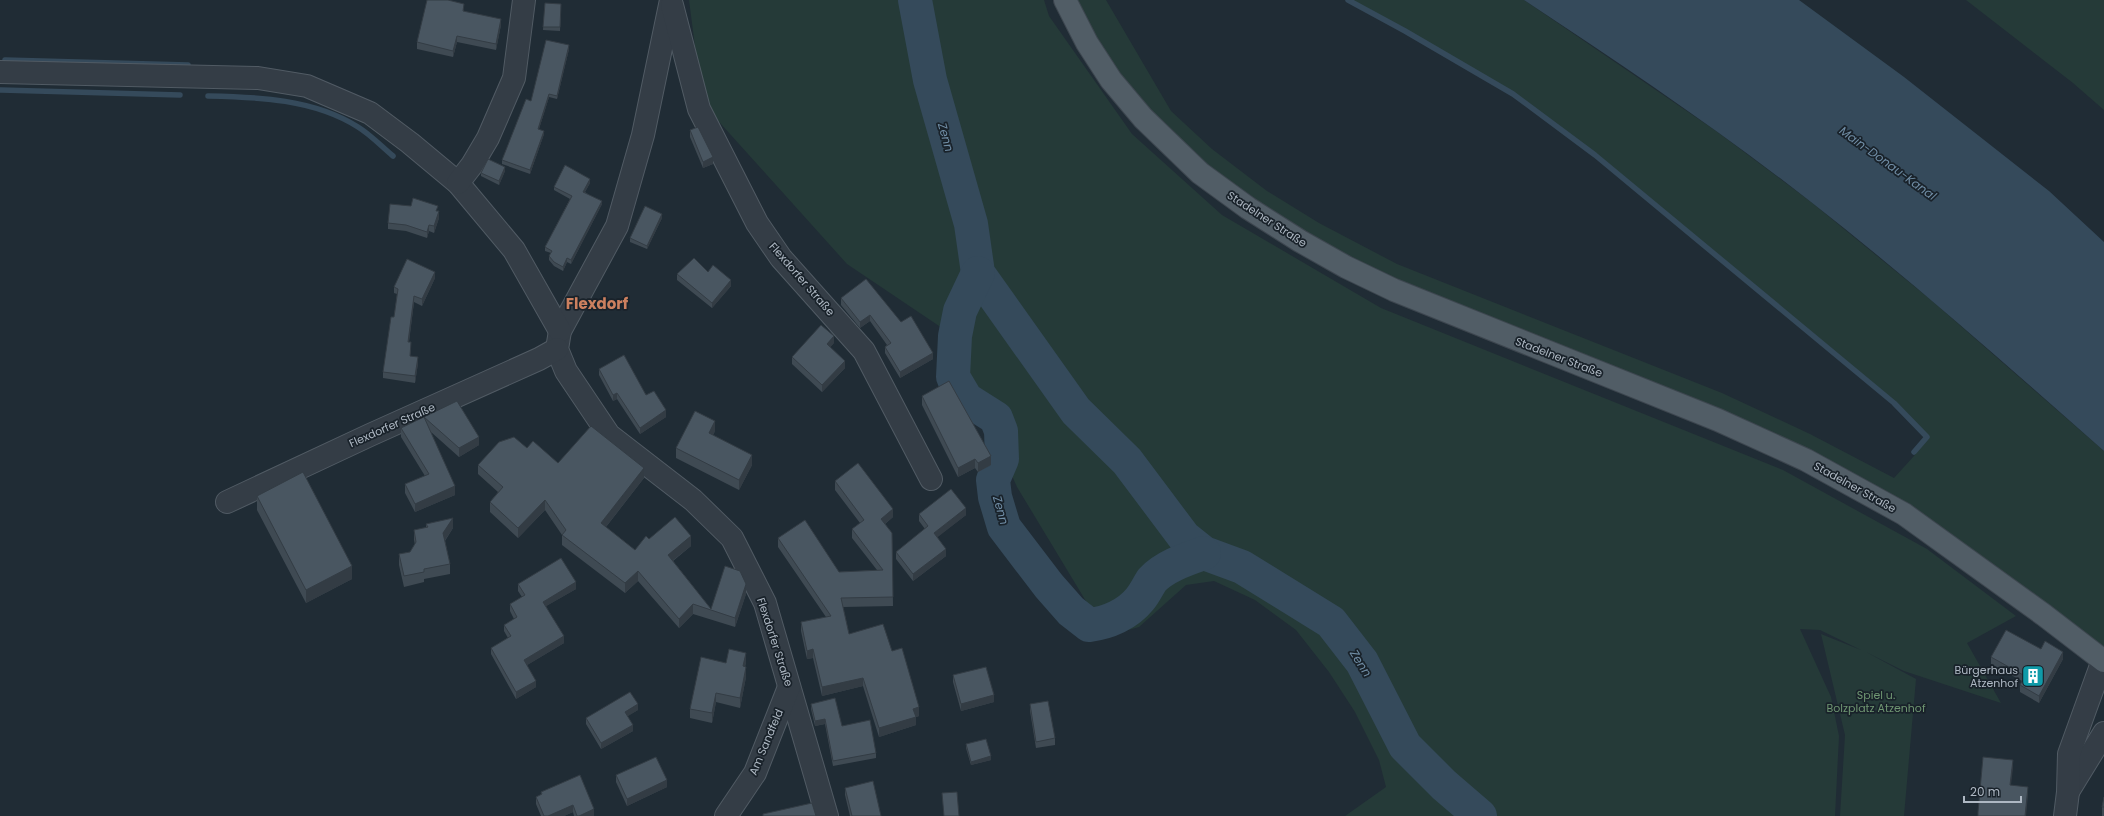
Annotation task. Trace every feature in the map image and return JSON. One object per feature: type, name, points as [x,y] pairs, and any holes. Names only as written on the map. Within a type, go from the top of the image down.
[{"type":"main road","name":"Stadelner Straße","points":[[1066,0],[1087,43],[1112,80],[1143,118],[1200,173],[1248,208],[1346,267],[1394,290],[1718,420],[1806,460],[1904,514],[2044,615],[2103,660]]},
{"type":"street","points":[[458,183],[472,165],[488,138],[514,78],[524,0]]},
{"type":"street","name":"Flexdorfer Straße","points":[[227,502],[370,435],[539,359],[558,340],[617,226],[643,135],[671,1]]},
{"type":"street","name":"Flexdorfer Straße","points":[[671,1],[699,109],[757,223],[781,258],[864,351],[931,479]]},
{"type":"street","name":"Flexdorfer Straße","points":[[0,72],[258,78],[307,86],[370,113],[415,147],[458,183],[514,250],[558,340],[566,372],[609,435],[693,500],[732,538],[764,603],[828,816]]},
{"type":"street","name":"Stadelner Straße","points":[[2065,816],[2068,792],[2069,754],[2103,660]]},
{"type":"street","name":"Am Sandfeld","points":[[726,816],[755,773],[789,687]]},
{"type":"street","name":"Stadelner Straße","points":[[2068,792],[2104,733]]},
{"type":"green space","name":"Spiel u. Bolzplatz Atzenhof","points":[[689,0],[1044,0],[1049,16],[1132,134],[1222,215],[1381,308],[1783,470],[1927,549],[2016,616],[1967,643],[2001,703],[1904,671],[1866,652],[1916,679],[1904,816],[1840,816],[1845,735],[1821,634],[1861,650],[1820,630],[1800,629],[1831,697],[1839,736],[1835,816],[1345,816],[1386,787],[1379,760],[1355,712],[1329,672],[1296,630],[1255,600],[1214,581],[1186,585],[1139,627],[1107,636],[1017,487],[948,332],[847,264],[712,114],[696,54]]},
{"type":"green space","points":[[1065,0],[1106,0],[1171,111],[1212,149],[1267,191],[1319,223],[1397,264],[1722,393],[1810,434],[1894,478],[1914,456],[1927,437],[1894,403],[1595,155],[1513,94],[1405,31],[1348,0],[1524,0],[1716,131],[1811,202],[1931,300],[2104,451],[2104,661],[1904,514],[1346,267],[1143,118]]},
{"type":"green space","points":[[1966,0],[2104,0],[2104,110],[2073,83]]},
{"type":"water","name":"Main-Donau-Kanal","points":[[1524,0],[1799,0],[1904,77],[2049,191],[2104,242],[2104,451],[1923,293],[1811,202],[1741,149],[1669,98]]},
{"type":"building","points":[[427,0],[448,0],[464,4],[463,11],[501,19],[496,44],[457,36],[453,51],[417,42]]},
{"type":"building","points":[[545,3],[561,4],[560,27],[543,27]]},
{"type":"building","points":[[546,40],[569,45],[557,96],[549,94],[538,129],[544,131],[530,170],[502,160],[526,99],[531,101]]},
{"type":"building","points":[[698,127],[713,157],[703,162],[690,130]]},
{"type":"building","points":[[488,159],[505,167],[499,181],[481,173]]},
{"type":"building","points":[[565,165],[590,179],[583,192],[602,201],[571,260],[567,258],[563,267],[554,262],[549,256],[552,251],[545,247],[572,196],[554,187]]},
{"type":"building","points":[[413,198],[438,206],[436,211],[439,211],[434,226],[429,225],[427,232],[406,225],[388,223],[390,204],[411,206]]},
{"type":"building","points":[[645,206],[662,214],[647,246],[630,238]]},
{"type":"building","points":[[694,258],[708,272],[713,265],[731,280],[712,303],[677,274]]},
{"type":"building","points":[[407,259],[435,272],[422,299],[414,296],[408,342],[411,342],[410,356],[418,357],[415,376],[383,372],[391,317],[394,317],[398,289],[394,287]]},
{"type":"building","points":[[866,279],[901,322],[911,316],[933,353],[900,372],[885,347],[891,343],[870,315],[860,322],[841,298]]},
{"type":"building","points":[[821,325],[834,336],[827,344],[845,361],[822,385],[792,357]]},
{"type":"building","points":[[624,355],[646,395],[654,391],[666,410],[640,428],[617,393],[613,395],[599,369]]},
{"type":"building","points":[[949,381],[991,456],[978,463],[975,459],[958,468],[922,396]]},
{"type":"building","points":[[457,401],[479,437],[459,448],[424,417],[455,486],[415,504],[405,484],[429,474],[401,428]]},
{"type":"building","points":[[695,411],[715,421],[709,433],[752,455],[739,480],[676,448]]},
{"type":"building","points":[[591,426],[644,468],[601,523],[635,550],[646,536],[649,539],[675,517],[691,536],[668,555],[711,609],[725,566],[740,571],[746,584],[735,618],[693,604],[679,619],[638,571],[625,583],[562,535],[566,530],[545,500],[518,528],[490,502],[503,487],[478,465],[499,442],[514,437],[527,448],[533,441],[558,463]]},
{"type":"building","points":[[858,463],[893,509],[881,519],[892,533],[893,597],[841,598],[849,634],[883,624],[892,651],[902,648],[919,707],[913,709],[916,717],[879,728],[863,678],[822,687],[813,649],[807,651],[801,622],[831,616],[778,538],[805,520],[839,572],[883,570],[852,529],[864,520],[835,481]]},
{"type":"building","points":[[303,472],[352,566],[306,590],[257,496]]},
{"type":"building","points":[[951,489],[966,508],[934,533],[946,549],[913,574],[896,552],[928,526],[919,514]]},
{"type":"building","points":[[453,518],[443,533],[450,564],[424,569],[424,572],[404,576],[399,554],[410,552],[416,542],[414,530],[428,527],[426,524]]},
{"type":"building","points":[[561,558],[576,582],[543,602],[564,636],[524,660],[536,681],[516,692],[491,648],[511,636],[504,625],[517,617],[510,604],[525,595],[518,584]]},
{"type":"building","name":"Bürgerhaus Atzenhof","points":[[2006,630],[2041,649],[2045,641],[2063,652],[2039,696],[2020,685],[2025,676],[1991,657]]},
{"type":"building","points":[[729,649],[746,653],[743,666],[746,667],[740,698],[716,693],[712,713],[690,709],[701,657],[726,663]]},
{"type":"building","points":[[986,667],[994,695],[961,704],[953,675]]},
{"type":"building","points":[[630,692],[638,704],[625,712],[633,725],[601,743],[586,718]]},
{"type":"building","points":[[835,698],[842,726],[870,720],[876,753],[833,761],[825,719],[815,721],[811,704]]},
{"type":"building","points":[[1048,701],[1055,738],[1036,742],[1030,704]]},
{"type":"building","points":[[986,739],[991,756],[971,762],[966,744]]},
{"type":"building","points":[[656,757],[667,780],[627,799],[616,775]]},
{"type":"building","points":[[1983,757],[2013,760],[2010,785],[2028,787],[2025,816],[1978,816]]},
{"type":"building","points":[[580,775],[594,809],[577,816],[573,805],[548,816],[544,816],[536,797],[542,794],[541,792]]},
{"type":"building","points":[[873,781],[881,816],[852,816],[845,788]]},
{"type":"building","points":[[957,792],[959,816],[944,816],[942,793]]},
{"type":"building","points":[[812,803],[816,816],[763,816],[763,814]]},
{"type":"waterway","name":"Zenn","points":[[915,0],[930,80],[971,224],[978,273],[1076,411],[1127,461],[1184,537],[1204,553],[1242,567],[1331,622],[1362,662],[1405,746],[1444,785],[1480,816]]},
{"type":"waterway","points":[[1348,0],[1405,31],[1513,94],[1595,155],[1894,403],[1927,437],[1914,452]]},
{"type":"waterway","points":[[5,60],[188,65]]},
{"type":"waterway","points":[[1,90],[180,95]]},
{"type":"waterway","points":[[208,96],[246,97],[285,101],[323,110],[363,130],[393,156]]},
{"type":"waterway","name":"Zenn","points":[[978,273],[960,311],[955,336],[953,377],[966,399],[996,418],[1001,431],[1002,459],[993,480],[995,497],[1004,527],[1049,586],[1071,611],[1089,625],[1096,624],[1117,617],[1130,609],[1142,597],[1152,580],[1163,571],[1204,553]]},
{"type":"place","name":"Bürgerhaus Atzenhof","points":[[2033,676]]},
{"type":"district","name":"Flexdorf","points":[[597,303]]}]
